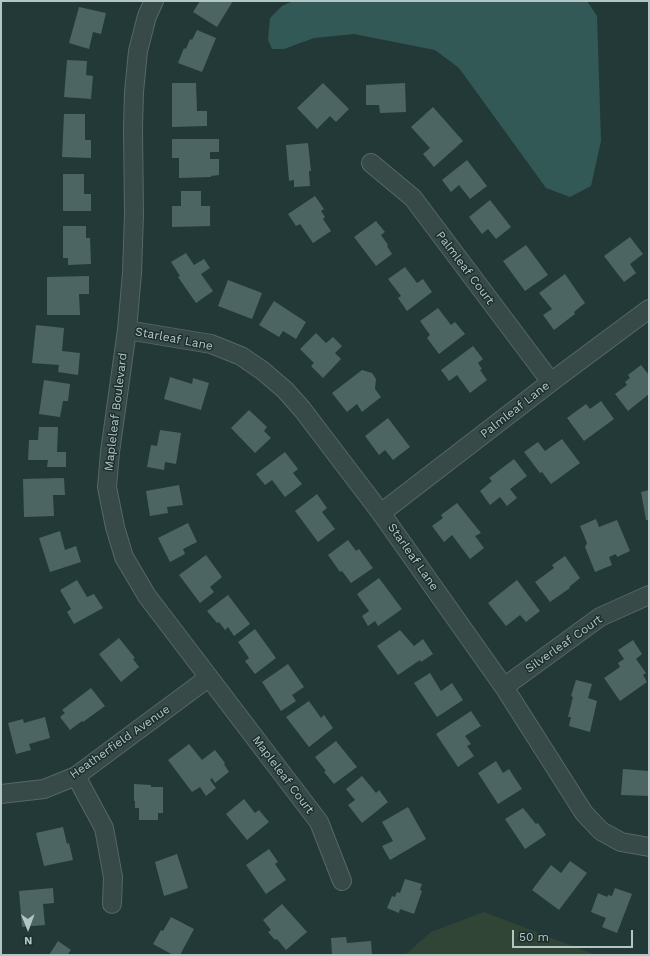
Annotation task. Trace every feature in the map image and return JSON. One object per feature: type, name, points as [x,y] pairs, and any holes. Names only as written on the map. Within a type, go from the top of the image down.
[{"type":"street","name":"Mapleleaf Boulevard","points":[[154,1],[147,16],[138,51],[134,92],[134,222],[132,273],[127,330],[110,452],[107,487],[114,527],[124,556],[147,596],[208,678]]},
{"type":"street","name":"Palmleaf Court","points":[[371,163],[412,198],[551,382]]},
{"type":"street","name":"Palmleaf Lane","points":[[381,513],[551,382],[649,309]]},
{"type":"street","name":"Starleaf Lane","points":[[127,330],[211,344],[241,356],[263,371],[285,390],[302,409],[381,513],[504,688],[584,813],[601,831],[621,842],[649,847]]},
{"type":"street","name":"Silverleaf Court","points":[[504,688],[600,617],[649,595]]},
{"type":"street","name":"Heatherfield Avenue","points":[[1,794],[44,789],[76,776],[208,678]]},
{"type":"street","name":"Mapleleaf Court","points":[[208,678],[319,822],[342,881]]},
{"type":"street","points":[[76,776],[104,828],[113,877],[112,904]]},
{"type":"green space","points":[[484,912],[596,955],[405,955],[431,932]]},
{"type":"water","points":[[293,1],[587,1],[597,16],[601,141],[591,186],[570,197],[546,188],[459,68],[435,50],[354,34],[314,38],[284,49],[272,49],[268,40],[270,18],[282,6]]},
{"type":"building","points":[[200,1],[233,1],[217,27],[193,12]]},
{"type":"building","points":[[79,7],[106,13],[101,34],[93,32],[89,49],[69,43]]},
{"type":"building","points":[[197,30],[216,38],[202,72],[178,63],[184,48],[186,49],[190,39],[192,40]]},
{"type":"building","points":[[67,60],[87,61],[86,75],[93,76],[91,99],[64,97]]},
{"type":"building","points":[[172,83],[196,83],[197,111],[207,111],[207,126],[172,127]]},
{"type":"building","points":[[323,83],[349,109],[336,122],[330,116],[317,129],[297,108]]},
{"type":"building","points":[[405,83],[406,112],[380,113],[379,105],[366,105],[366,85]]},
{"type":"building","points":[[433,107],[463,141],[434,167],[423,154],[430,148],[411,127]]},
{"type":"building","points":[[64,114],[85,114],[85,140],[91,140],[91,158],[62,157]]},
{"type":"building","points":[[172,139],[219,139],[219,152],[210,152],[210,159],[219,159],[219,175],[211,177],[179,178],[179,158],[172,158]]},
{"type":"building","points":[[308,143],[311,171],[309,171],[310,186],[294,187],[294,180],[289,181],[286,145]]},
{"type":"building","points":[[467,160],[487,186],[470,199],[459,185],[451,192],[442,180]]},
{"type":"building","points":[[63,174],[84,174],[84,194],[91,194],[91,211],[63,211]]},
{"type":"building","points":[[181,191],[201,191],[201,206],[210,206],[210,226],[172,227],[172,206],[181,206]]},
{"type":"building","points":[[315,196],[324,209],[321,211],[325,217],[323,219],[331,231],[313,243],[300,224],[296,226],[288,214]]},
{"type":"building","points":[[490,200],[511,227],[496,239],[488,229],[482,234],[469,217]]},
{"type":"building","points":[[376,221],[385,232],[381,235],[392,254],[376,266],[354,237]]},
{"type":"building","points":[[63,226],[86,226],[86,238],[90,238],[91,264],[68,265],[68,258],[63,258]]},
{"type":"building","points":[[630,237],[643,254],[630,264],[636,273],[624,282],[604,256]]},
{"type":"building","points":[[526,245],[548,275],[525,291],[503,261]]},
{"type":"building","points":[[186,253],[194,265],[204,259],[210,268],[201,274],[213,291],[196,303],[178,277],[180,276],[171,262]]},
{"type":"building","points":[[405,267],[417,283],[423,279],[432,292],[407,311],[398,298],[401,296],[388,279]]},
{"type":"building","points":[[565,274],[585,303],[574,312],[575,314],[554,330],[543,315],[552,309],[539,293]]},
{"type":"building","points":[[89,276],[89,294],[79,294],[80,315],[47,315],[47,277]]},
{"type":"building","points":[[228,280],[262,293],[252,319],[218,306]]},
{"type":"building","points":[[274,301],[306,322],[296,339],[283,331],[279,337],[259,325]]},
{"type":"building","points":[[438,308],[451,325],[455,322],[465,334],[439,354],[427,338],[430,335],[420,321]]},
{"type":"building","points":[[36,325],[64,328],[62,351],[80,353],[78,375],[58,372],[59,365],[32,363]]},
{"type":"building","points":[[316,333],[326,343],[333,337],[342,346],[335,353],[341,359],[323,378],[311,366],[314,363],[300,349]]},
{"type":"building","points":[[473,346],[483,359],[478,363],[482,369],[480,370],[487,380],[470,393],[457,375],[449,381],[441,370]]},
{"type":"building","points":[[641,365],[649,375],[649,394],[628,411],[615,394],[627,385],[625,382],[630,378],[628,375]]},
{"type":"building","points":[[362,370],[372,373],[376,379],[375,389],[381,397],[362,412],[357,404],[347,412],[332,393]]},
{"type":"building","points":[[170,377],[192,384],[193,378],[209,383],[201,410],[164,399]]},
{"type":"building","points":[[44,380],[70,384],[68,401],[63,401],[60,417],[39,414]]},
{"type":"building","points":[[601,401],[614,419],[584,441],[567,418],[586,404],[590,409]]},
{"type":"building","points":[[249,410],[267,427],[264,431],[271,438],[255,453],[231,428]]},
{"type":"building","points":[[388,418],[410,447],[393,460],[385,450],[379,455],[365,436]]},
{"type":"building","points":[[39,427],[58,427],[57,452],[66,452],[66,467],[47,467],[48,460],[28,460],[29,440],[38,440]]},
{"type":"building","points":[[160,430],[181,433],[176,464],[165,462],[164,470],[147,467],[151,445],[157,446]]},
{"type":"building","points":[[562,439],[580,463],[551,484],[542,472],[540,473],[524,452],[538,442],[545,451]]},
{"type":"building","points":[[285,452],[298,469],[293,473],[302,484],[285,497],[272,480],[265,485],[256,474]]},
{"type":"building","points":[[514,459],[527,476],[510,489],[517,498],[507,506],[500,497],[490,505],[480,491],[492,481],[489,478]]},
{"type":"building","points":[[64,478],[65,495],[53,495],[54,516],[24,517],[23,479]]},
{"type":"building","points":[[179,485],[183,505],[167,507],[168,513],[150,516],[146,491]]},
{"type":"building","points":[[649,490],[649,520],[646,520],[641,492]]},
{"type":"building","points":[[317,494],[327,508],[322,512],[335,529],[318,542],[295,511]]},
{"type":"building","points":[[457,503],[481,533],[475,536],[484,548],[470,559],[452,535],[444,542],[432,526],[443,518],[441,515]]},
{"type":"building","points":[[596,519],[599,527],[617,520],[630,551],[617,557],[616,554],[609,557],[612,565],[595,572],[585,547],[587,543],[580,526]]},
{"type":"building","points":[[188,523],[197,542],[183,549],[185,554],[170,562],[158,538]]},
{"type":"building","points":[[60,531],[65,550],[76,546],[81,562],[50,572],[39,538]]},
{"type":"building","points":[[348,540],[356,551],[359,549],[373,568],[351,583],[342,571],[340,572],[328,555]]},
{"type":"building","points":[[206,555],[222,577],[210,587],[214,592],[200,603],[179,575]]},
{"type":"building","points":[[565,556],[580,578],[569,587],[570,588],[550,602],[535,582],[554,568],[552,565]]},
{"type":"building","points":[[379,578],[402,609],[378,626],[375,621],[368,626],[362,616],[369,611],[357,594]]},
{"type":"building","points":[[77,580],[87,597],[94,594],[103,608],[74,624],[67,612],[71,609],[60,590]]},
{"type":"building","points":[[517,580],[540,611],[526,622],[520,615],[506,626],[488,603]]},
{"type":"building","points":[[228,595],[250,624],[234,636],[228,627],[225,630],[207,611]]},
{"type":"building","points":[[255,629],[276,658],[255,674],[245,661],[249,658],[238,642]]},
{"type":"building","points":[[400,630],[414,646],[423,639],[433,654],[421,662],[420,660],[398,675],[377,646]]},
{"type":"building","points":[[119,638],[135,658],[133,659],[139,667],[121,682],[99,654]]},
{"type":"building","points":[[633,640],[642,654],[636,659],[646,673],[643,675],[647,682],[620,701],[604,678],[620,667],[618,663],[624,659],[618,650]]},
{"type":"building","points":[[288,664],[304,687],[292,695],[296,701],[281,711],[262,682]]},
{"type":"building","points":[[430,673],[441,691],[452,683],[463,700],[437,717],[414,683]]},
{"type":"building","points":[[576,680],[592,684],[588,698],[597,701],[590,732],[569,726],[571,717],[568,717],[573,697],[571,696]]},
{"type":"building","points":[[91,688],[105,706],[70,730],[60,717],[65,713],[62,710]]},
{"type":"building","points":[[309,701],[321,718],[324,715],[333,728],[309,747],[286,717]]},
{"type":"building","points":[[471,711],[481,726],[465,736],[471,744],[467,746],[474,756],[458,767],[436,734]]},
{"type":"building","points":[[45,717],[50,738],[29,744],[31,750],[16,754],[8,723],[23,719],[24,723]]},
{"type":"building","points":[[336,741],[357,767],[334,784],[324,772],[326,771],[315,757]]},
{"type":"building","points":[[189,744],[202,760],[215,750],[225,763],[224,764],[229,772],[215,783],[212,778],[210,780],[216,788],[206,796],[200,787],[192,792],[168,760]]},
{"type":"building","points":[[496,761],[503,773],[509,769],[522,789],[498,804],[478,773]]},
{"type":"building","points":[[623,769],[649,771],[649,796],[621,795]]},
{"type":"building","points":[[362,776],[376,793],[379,790],[388,802],[362,823],[348,805],[355,800],[346,789]]},
{"type":"building","points":[[134,784],[151,785],[151,787],[163,787],[163,813],[158,813],[158,820],[139,820],[139,808],[135,808],[134,801]]},
{"type":"building","points":[[244,799],[255,813],[259,810],[269,822],[247,840],[226,814]]},
{"type":"building","points":[[408,807],[426,839],[390,860],[382,846],[393,841],[382,822]]},
{"type":"building","points":[[523,808],[536,824],[538,823],[546,835],[525,849],[505,819]]},
{"type":"building","points":[[63,827],[73,860],[44,866],[36,833]]},
{"type":"building","points":[[269,849],[278,862],[275,864],[286,880],[266,894],[246,865]]},
{"type":"building","points":[[177,854],[188,888],[164,896],[155,862]]},
{"type":"building","points":[[570,861],[587,873],[559,910],[532,890],[551,865],[561,873]]},
{"type":"building","points":[[405,879],[422,884],[420,890],[422,891],[414,914],[400,909],[399,913],[387,908],[392,896],[395,897],[397,892],[400,893]]},
{"type":"building","points":[[53,888],[54,903],[43,904],[45,925],[22,927],[19,891]]},
{"type":"building","points":[[615,888],[632,894],[617,933],[602,927],[606,918],[591,912],[598,893],[607,897],[608,895],[612,896]]},
{"type":"building","points":[[282,904],[307,932],[286,950],[277,939],[275,940],[268,932],[271,930],[263,920]]},
{"type":"building","points":[[171,917],[194,929],[180,955],[173,955],[153,944]]},
{"type":"building","points":[[346,937],[347,943],[371,941],[372,955],[332,955],[331,938]]},
{"type":"building","points":[[58,941],[71,950],[68,954],[70,955],[49,955]]}]
